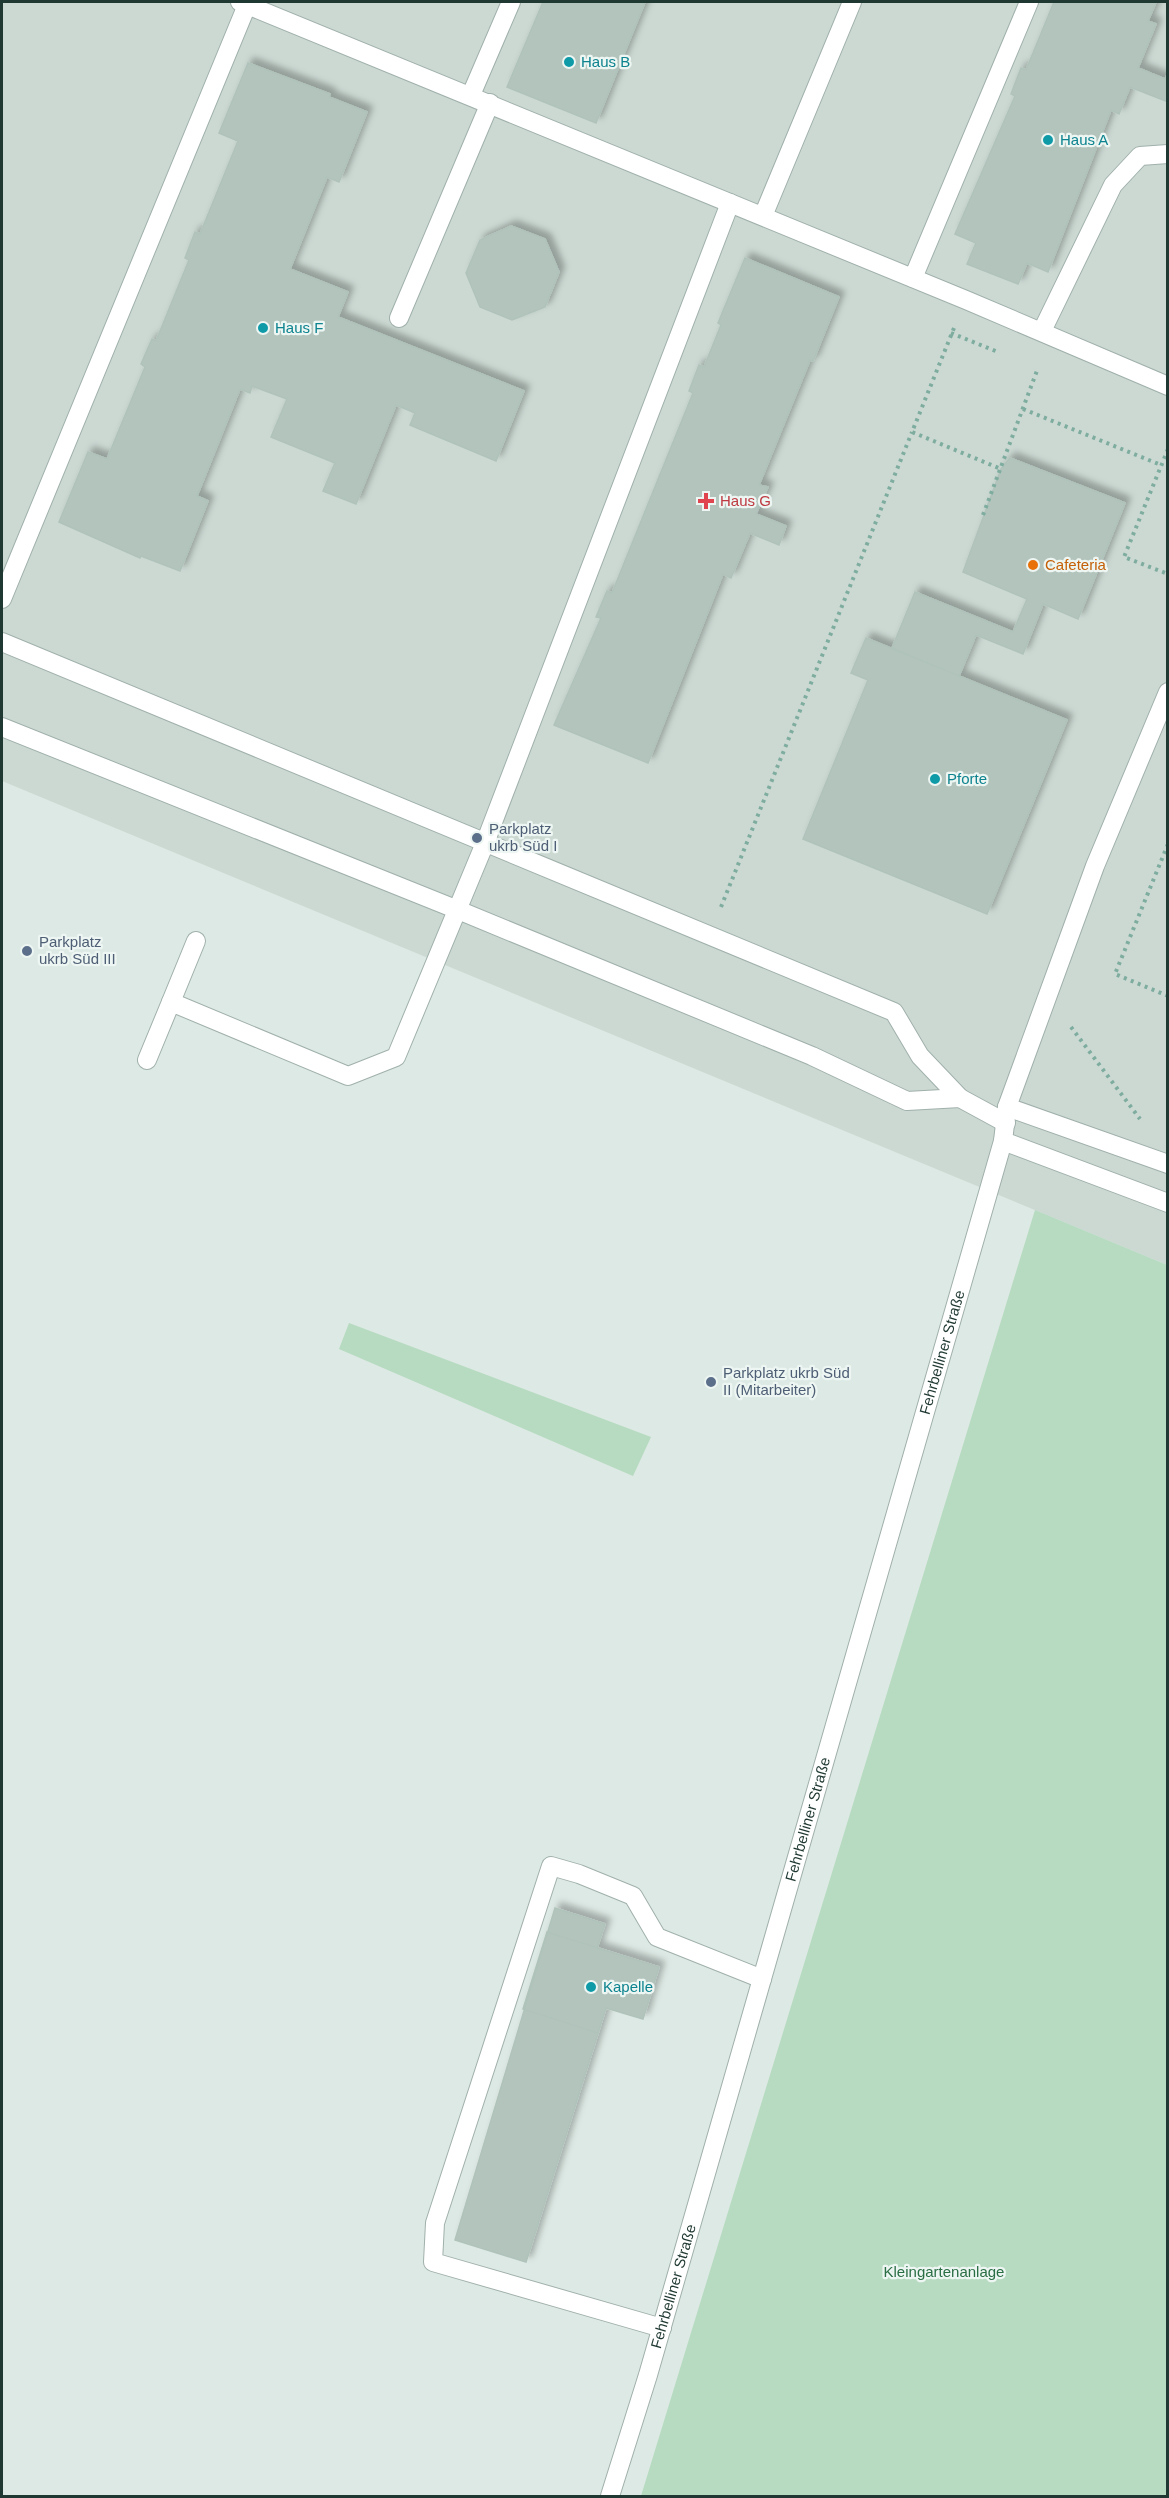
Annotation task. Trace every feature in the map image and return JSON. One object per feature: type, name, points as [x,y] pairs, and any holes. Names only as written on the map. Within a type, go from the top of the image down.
[{"type":"lane","points":[[471,95],[511,2]]},
{"type":"lane","points":[[763,216],[852,2]]},
{"type":"lane","points":[[913,278],[1029,2]]},
{"type":"lane","points":[[2,599],[243,3],[1042,331],[1167,386]]},
{"type":"lane","points":[[399,318],[490,103]]},
{"type":"lane","points":[[1042,331],[1113,185],[1140,156],[1167,154]]},
{"type":"lane","points":[[171,1002],[348,1076],[396,1057],[485,843],[730,203]]},
{"type":"lane","points":[[2,642],[894,1011],[920,1056],[960,1098],[1005,1124],[1167,1203]]},
{"type":"lane","name":"Fehrbelliner Straße","points":[[610,2496],[662,2328],[1005,1124],[1047,994],[1095,866],[1167,692]]},
{"type":"lane","points":[[2,727],[458,910],[812,1056],[908,1101],[960,1098]]},
{"type":"lane","points":[[147,1060],[196,941]]},
{"type":"lane","points":[[1005,1124],[1143,1155],[1167,1164]]},
{"type":"lane","points":[[662,2328],[433,2262],[435,2223],[551,1866],[579,1874],[633,1896],[657,1937],[762,1979]]},
{"type":"path","points":[[710,936],[966,300]]},
{"type":"path","points":[[983,515],[1038,368]]},
{"type":"path","points":[[1023,409],[1161,465]]},
{"type":"path","points":[[912,432],[1001,469]]},
{"type":"path","points":[[1167,449],[1124,557],[1167,574]]},
{"type":"path","points":[[1167,844],[1115,974],[1167,996]]},
{"type":"path","points":[[1047,994],[1149,1131],[1143,1155]]},
{"type":"shaded area","points":[[2,2],[1167,2],[1167,1265],[2,781]]},
{"type":"green space","name":"Kleingartenanlage","points":[[1035,1210],[1167,1265],[1167,2496],[641,2496]]},
{"type":"green space","points":[[349,1323],[651,1437],[633,1476],[339,1349]]},
{"type":"building","name":"Haus B","points":[[543,2],[645,2],[596,123],[507,87]]},
{"type":"building","name":"Haus A","points":[[1054,2],[1156,2],[1148,21],[1156,24],[1138,68],[1165,79],[1168,73],[1168,102],[1130,87],[1119,114],[1111,110],[1048,272],[1027,263],[1018,284],[967,264],[976,243],[955,234],[1015,96],[1011,94],[1021,68],[1026,70]]},
{"type":"building","name":"Haus F","points":[[248,63],[330,94],[329,97],[367,112],[339,182],[327,177],[290,269],[348,292],[338,317],[524,391],[496,461],[410,425],[415,413],[396,405],[356,504],[323,491],[335,463],[271,437],[287,399],[252,386],[250,393],[240,389],[197,496],[208,501],[180,571],[141,556],[140,558],[59,522],[88,452],[107,459],[145,367],[141,364],[152,339],[156,341],[189,260],[185,258],[195,232],[200,234],[238,141],[219,133]]},
{"type":"building","points":[[511,226],[545,239],[559,272],[545,307],[512,320],[480,307],[466,273],[480,240]]},
{"type":"building","name":"Haus G","points":[[745,258],[839,297],[813,361],[810,360],[759,485],[768,487],[756,514],[786,526],[779,545],[750,533],[731,578],[723,574],[648,763],[554,725],[601,618],[596,617],[607,591],[612,593],[693,393],[689,391],[699,365],[704,367],[721,325],[718,323]]},
{"type":"building","name":"Cafeteria","points":[[1010,458],[1125,503],[1078,619],[1043,604],[1023,654],[976,635],[959,676],[892,648],[915,592],[1013,632],[1027,599],[963,572],[1001,469]]},
{"type":"building","name":"Pforte","points":[[866,638],[1067,720],[987,914],[803,839],[868,680],[851,673]]},
{"type":"building","points":[[555,1908],[605,1924],[597,1948],[659,1967],[643,2019],[606,2008],[526,2262],[455,2240]]},
{"type":"building","name":"Kapelle","points":[[547,1932],[659,1967],[643,2019],[606,2008],[598,2033],[523,2009]]},
{"type":"place","name":"Haus B","points":[[569,62]]},
{"type":"place","name":"Haus A","points":[[1048,140]]},
{"type":"place","name":"Haus F","points":[[263,328]]},
{"type":"place","name":"Haus G","points":[[706,501]]},
{"type":"place","name":"Cafeteria","points":[[1033,565]]},
{"type":"place","name":"Pforte","points":[[935,779]]},
{"type":"place","name":"Parkplatz ukrb Süd I","points":[[477,838]]},
{"type":"place","name":"Parkplatz ukrb Süd III","points":[[27,951]]},
{"type":"place","name":"Parkplatz ukrb Süd II (Mitarbeiter)","points":[[711,1382]]},
{"type":"place","name":"Kapelle","points":[[591,1987]]}]
